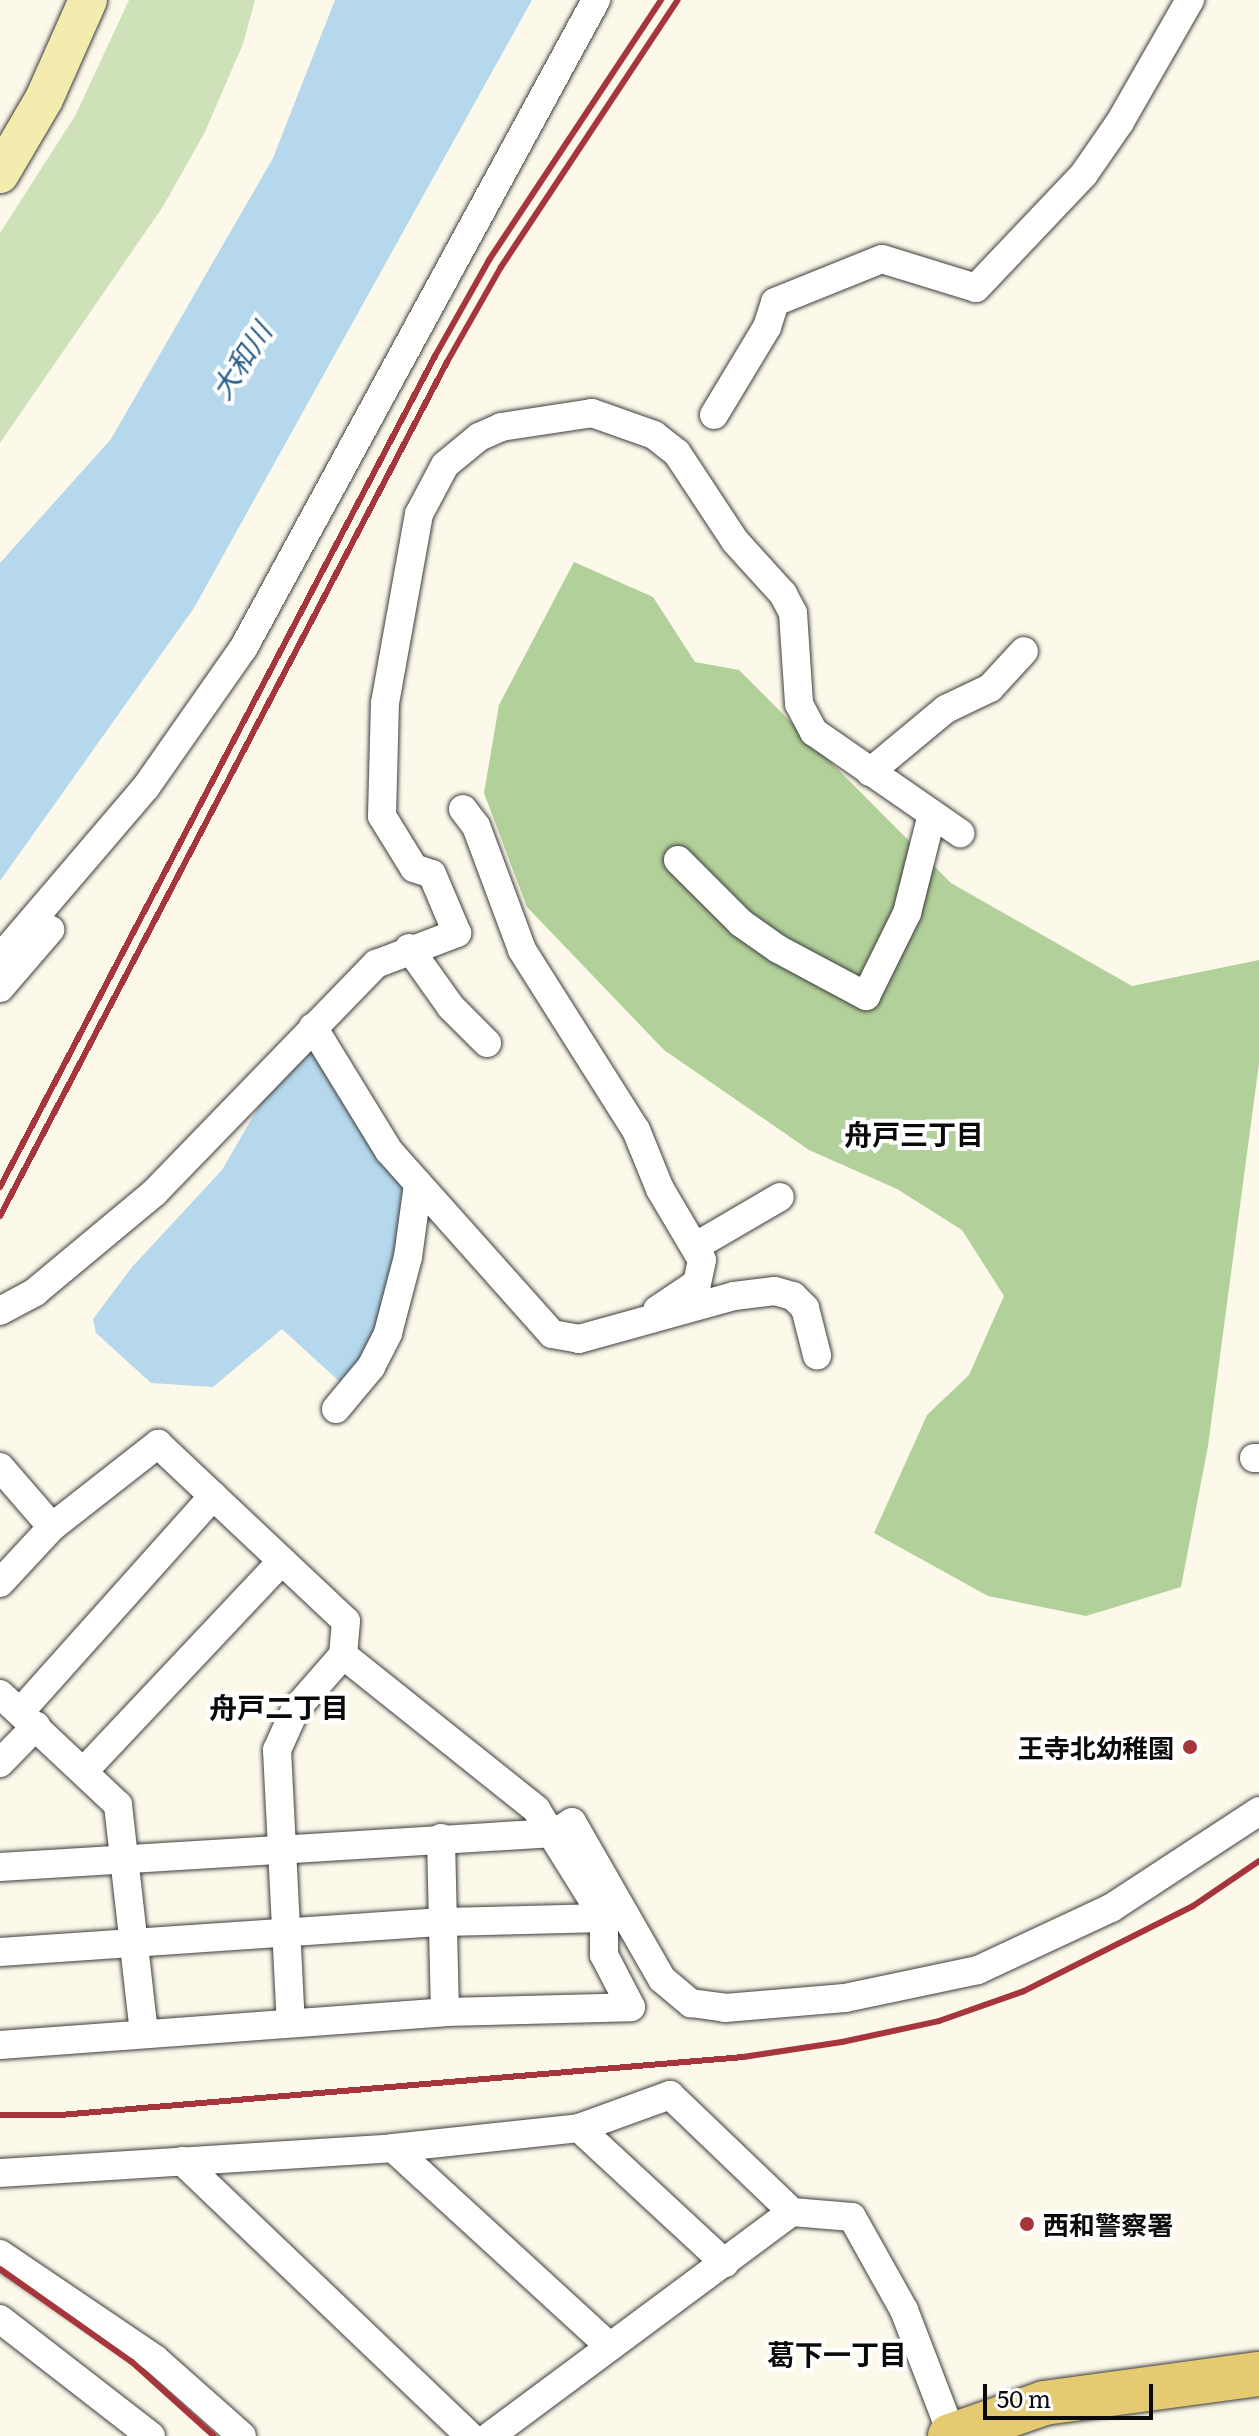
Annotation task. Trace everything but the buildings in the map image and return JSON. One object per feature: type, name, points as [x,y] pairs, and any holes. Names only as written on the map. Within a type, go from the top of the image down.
[{"type":"main road","points":[[951,2436],[1057,2400],[1259,2374]]},
{"type":"street","points":[[0,173],[44,99],[88,0]]},
{"type":"street","points":[[0,958],[182,741],[244,647],[596,0]]},
{"type":"street","points":[[714,415],[767,327],[775,302],[882,259],[976,288],[1084,174],[1120,122],[1190,0]]},
{"type":"street","points":[[0,1311],[35,1292],[155,1192],[281,1067],[313,1027],[376,964],[409,948],[457,933],[432,874],[414,868],[382,816],[385,703],[405,613],[407,559],[419,514],[445,465],[501,427],[592,413],[654,435],[677,453],[735,541],[783,594],[793,613],[799,704],[814,732],[960,833]]},
{"type":"street","points":[[870,772],[946,709],[990,688],[1024,651]]},
{"type":"street","points":[[463,809],[476,826],[522,950],[636,1130],[660,1189],[696,1246],[702,1274],[697,1283],[634,1327]]},
{"type":"street","points":[[678,860],[709,895],[778,949],[866,996],[907,913],[932,814]]},
{"type":"street","points":[[0,988],[79,896],[91,853]]},
{"type":"street","points":[[409,948],[451,1007],[487,1043]]},
{"type":"street","points":[[313,1027],[375,1130],[418,1184],[552,1334],[579,1339],[634,1327],[734,1296],[775,1291],[793,1296],[805,1308],[817,1355]]},
{"type":"street","points":[[336,1409],[371,1367],[388,1333],[408,1257],[418,1184]]},
{"type":"street","points":[[696,1246],[780,1197]]},
{"type":"street","points":[[0,1583],[52,1527],[158,1444],[346,1621],[343,1655],[295,1710],[277,1750],[285,1847],[291,2023]]},
{"type":"street","points":[[0,1467],[52,1527]]},
{"type":"street","points":[[0,1763],[19,1711],[213,1496]]},
{"type":"street","points":[[85,1770],[282,1561]]},
{"type":"street","points":[[0,2045],[445,2012],[631,2007],[604,1955],[604,1918],[554,1833],[516,1790],[343,1655]]},
{"type":"street","points":[[19,1711],[85,1770],[118,1805],[128,1859],[144,2034]]},
{"type":"street","points":[[0,1867],[285,1847],[554,1833],[572,1822],[674,1993],[708,2008],[725,2008],[845,1998],[978,1970],[1111,1908],[1259,1811]]},
{"type":"street","points":[[441,1838],[445,2012]]},
{"type":"street","points":[[0,1952],[136,1946],[442,1922],[604,1918]]},
{"type":"street","points":[[0,2173],[393,2148],[579,2128],[670,2095],[792,2212],[852,2217],[904,2310],[951,2436]]},
{"type":"street","points":[[579,2128],[725,2263]]},
{"type":"street","points":[[393,2148],[608,2345]]},
{"type":"street","points":[[182,2161],[470,2436]]},
{"type":"street","points":[[490,2436],[608,2345],[792,2212]]},
{"type":"street","points":[[0,2254],[155,2359],[242,2436]]},
{"type":"street","points":[[0,2319],[151,2436]]},
{"type":"green space","points":[[129,0],[255,0],[243,44],[204,134],[162,208],[0,443],[0,233],[75,116]]},
{"type":"green space","points":[[574,562],[653,597],[695,662],[739,670],[951,883],[1132,986],[1259,960],[1259,1063],[1208,1446],[1181,1587],[1086,1616],[988,1596],[874,1533],[927,1415],[969,1375],[1004,1296],[962,1230],[897,1189],[809,1150],[664,1050],[527,907],[484,793],[499,705]]},
{"type":"water","name":"大和川","points":[[335,0],[532,0],[194,608],[0,881],[0,563],[111,439],[273,158]]},
{"type":"water","points":[[309,1047],[408,1188],[396,1275],[372,1350],[341,1383],[282,1329],[213,1387],[151,1383],[96,1333],[93,1319],[132,1267],[222,1170],[262,1101]]},
{"type":"railway","points":[[0,1187],[435,356],[489,260],[661,0]]},
{"type":"railway","points":[[0,1216],[447,362],[501,267],[678,0]]},
{"type":"railway","points":[[0,2115],[60,2115],[743,2057],[842,2042],[939,2021],[1024,1991],[1193,1906],[1259,1861]]},
{"type":"railway","points":[[0,2269],[132,2362],[214,2436]]},
{"type":"place","name":"王寺北幼稚園","points":[[1190,1747]]},
{"type":"place","name":"西和警察署","points":[[1027,2224]]},
{"type":"district","name":"舟戸三丁目","points":[[914,1133]]},
{"type":"district","name":"舟戸二丁目","points":[[279,1706]]},
{"type":"district","name":"葛下一丁目","points":[[837,2353]]}]
